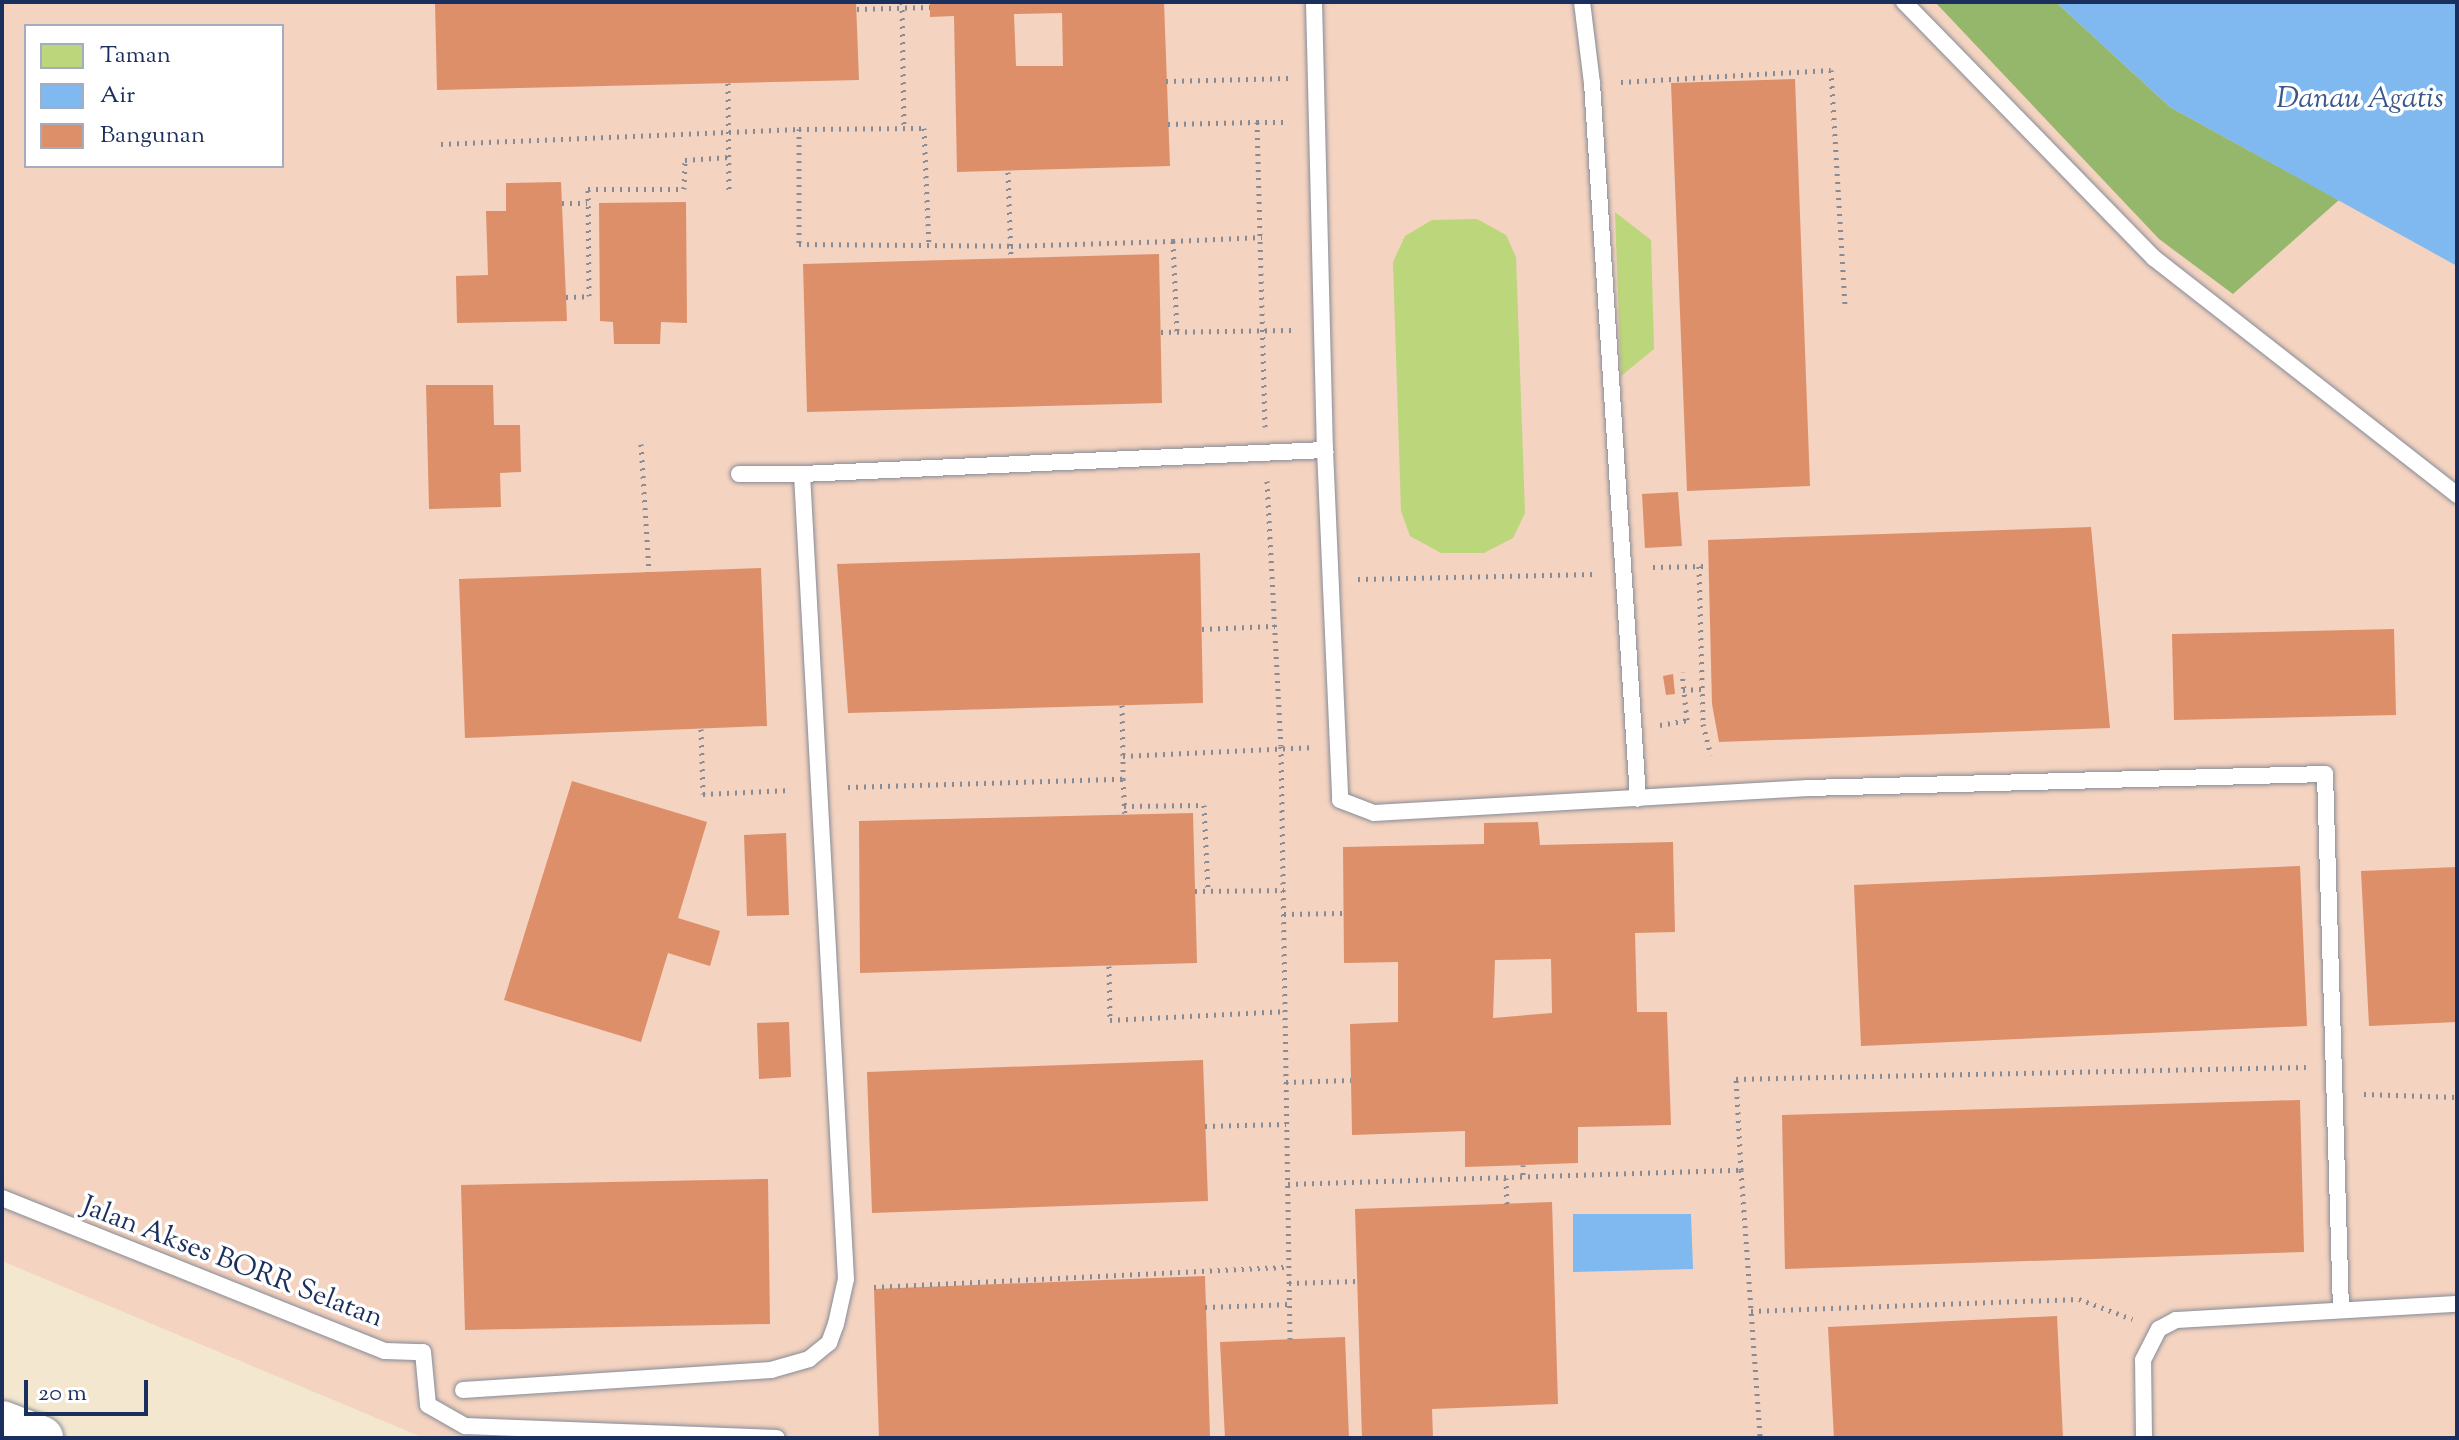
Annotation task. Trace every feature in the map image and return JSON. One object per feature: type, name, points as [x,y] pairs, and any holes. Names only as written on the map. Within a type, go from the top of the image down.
[{"type":"highway","points":[[2,1423],[41,1438]]},
{"type":"lane","points":[[1314,2],[1325,450],[1333,580],[1340,800],[1374,813],[1808,788],[2325,774],[2341,1309]]},
{"type":"lane","points":[[1582,2],[1592,83],[1630,570],[1638,799]]},
{"type":"lane","points":[[1904,2],[2154,258],[2457,495]]},
{"type":"lane","points":[[739,474],[802,474],[1325,450]]},
{"type":"lane","points":[[463,1390],[794,1365],[829,1343],[845,1288],[816,788],[802,474]]},
{"type":"lane","name":"Jalan Akses BORR Selatan","points":[[2,1198],[385,1351],[423,1352],[428,1405],[465,1426],[777,1438]]},
{"type":"lane","points":[[2144,1438],[2143,1360],[2159,1329],[2176,1320],[2457,1304]]},
{"type":"path","points":[[857,9],[902,5],[930,7]]},
{"type":"path","points":[[902,5],[904,129]]},
{"type":"path","points":[[1592,83],[1831,70],[1845,308]]},
{"type":"path","points":[[1166,81],[1317,77]]},
{"type":"path","points":[[728,83],[729,190]]},
{"type":"path","points":[[1257,122],[1265,452],[1281,746],[1290,1339]]},
{"type":"path","points":[[1168,124],[1318,123]]},
{"type":"path","points":[[441,144],[799,129],[924,128],[929,245]]},
{"type":"path","points":[[799,129],[799,244],[1011,246],[1262,237]]},
{"type":"path","points":[[566,297],[589,296],[588,189],[684,189],[685,160],[729,157]]},
{"type":"path","points":[[1008,172],[1011,258]]},
{"type":"path","points":[[562,203],[587,203]]},
{"type":"path","points":[[1173,241],[1177,332]]},
{"type":"path","points":[[1161,332],[1323,329]]},
{"type":"path","points":[[641,444],[649,572]]},
{"type":"path","points":[[1333,580],[1703,566],[1701,689],[1711,755]]},
{"type":"path","points":[[1202,629],[1275,626]]},
{"type":"path","points":[[1647,727],[1687,720],[1682,672]]},
{"type":"path","points":[[1683,690],[1701,689]]},
{"type":"path","points":[[1122,705],[1125,814]]},
{"type":"path","points":[[701,729],[703,794],[1123,779]]},
{"type":"path","points":[[1123,756],[1281,746],[1340,748]]},
{"type":"path","points":[[1124,806],[1204,805],[1208,891]]},
{"type":"path","points":[[1195,891],[1284,890]]},
{"type":"path","points":[[1284,914],[1343,913]]},
{"type":"path","points":[[1109,966],[1110,1020],[1285,1011]]},
{"type":"path","points":[[1760,1438],[1736,1079],[2333,1066]]},
{"type":"path","points":[[1286,1082],[1351,1080]]},
{"type":"path","points":[[2335,1093],[2457,1097]]},
{"type":"path","points":[[1205,1126],[1286,1124]]},
{"type":"path","points":[[1523,1165],[1523,1177]]},
{"type":"path","points":[[1288,1184],[1741,1170]]},
{"type":"path","points":[[1506,1178],[1507,1204]]},
{"type":"path","points":[[845,1288],[1289,1267]]},
{"type":"path","points":[[1289,1283],[1358,1281]]},
{"type":"path","points":[[1751,1311],[2079,1299],[2159,1329]]},
{"type":"path","points":[[1205,1307],[1289,1304]]},
{"type":"shaded area","points":[[2,2],[2457,2],[2457,1438],[424,1438],[2,1261]]},
{"type":"green space","points":[[1935,2],[2056,2],[2170,107],[2339,200],[2233,294],[2159,239]]},
{"type":"green space","points":[[1615,212],[1651,240],[1654,349],[1621,376]]},
{"type":"green space","points":[[1477,219],[1506,235],[1516,257],[1525,513],[1513,538],[1484,553],[1441,553],[1410,536],[1401,511],[1393,262],[1405,236],[1432,220]]},
{"type":"water","name":"Danau Agatis","points":[[2056,2],[2457,2],[2457,266],[2170,107]]},
{"type":"water","points":[[1573,1214],[1691,1214],[1693,1269],[1573,1272]]},
{"type":"building","points":[[435,2],[856,2],[859,80],[437,90]]},
{"type":"building","points":[[930,2],[1164,2],[1170,166],[957,172],[954,16],[930,17]],"holes":[[[1062,13],[1063,66],[1016,66],[1014,14]]]},
{"type":"building","points":[[1795,79],[1810,486],[1687,491],[1671,83]]},
{"type":"building","points":[[561,182],[567,321],[457,323],[456,276],[488,275],[486,211],[506,211],[506,183]]},
{"type":"building","points":[[686,202],[687,323],[661,322],[660,344],[614,344],[613,322],[600,321],[599,203]]},
{"type":"building","points":[[1159,254],[1162,403],[807,412],[803,264]]},
{"type":"building","points":[[426,385],[493,385],[494,425],[520,425],[521,472],[500,473],[501,507],[429,509]]},
{"type":"building","points":[[1678,492],[1682,546],[1645,548],[1642,494]]},
{"type":"building","points":[[2091,527],[2110,728],[1719,742],[1712,704],[1708,540]]},
{"type":"building","points":[[1200,553],[1203,703],[848,713],[837,564]]},
{"type":"building","points":[[761,568],[767,726],[465,738],[459,579]]},
{"type":"building","points":[[2394,629],[2396,715],[2174,720],[2172,634]]},
{"type":"building","points":[[1673,674],[1675,694],[1666,695],[1663,676]]},
{"type":"building","points":[[572,781],[707,822],[678,918],[720,931],[710,966],[668,953],[641,1042],[504,1000]]},
{"type":"building","points":[[1193,813],[1197,963],[860,973],[859,821]]},
{"type":"building","points":[[1538,822],[1540,845],[1673,842],[1675,932],[1635,933],[1637,1012],[1667,1012],[1671,1125],[1578,1127],[1578,1163],[1497,1166],[1465,1167],[1465,1131],[1352,1135],[1350,1024],[1398,1022],[1398,962],[1344,963],[1343,847],[1484,844],[1484,823]],"holes":[[[1551,959],[1552,1013],[1493,1018],[1495,960]]]},
{"type":"building","points":[[786,833],[789,915],[747,916],[744,835]]},
{"type":"building","points":[[2300,866],[2307,1026],[1861,1046],[1854,885]]},
{"type":"building","points":[[2457,867],[2457,1022],[2369,1026],[2361,871]]},
{"type":"building","points":[[789,1022],[791,1077],[759,1079],[757,1023]]},
{"type":"building","points":[[1203,1060],[1208,1201],[872,1213],[867,1072]]},
{"type":"building","points":[[2300,1100],[2304,1252],[1785,1269],[1782,1115]]},
{"type":"building","points":[[768,1179],[770,1324],[465,1330],[461,1185]]},
{"type":"building","points":[[1552,1202],[1558,1404],[1432,1409],[1433,1438],[1362,1438],[1355,1209]]},
{"type":"building","points":[[1205,1276],[1210,1437],[879,1438],[874,1289]]},
{"type":"building","points":[[2057,1316],[2063,1438],[1834,1438],[1828,1327]]},
{"type":"building","points":[[1345,1337],[1349,1438],[1225,1438],[1220,1342]]}]
